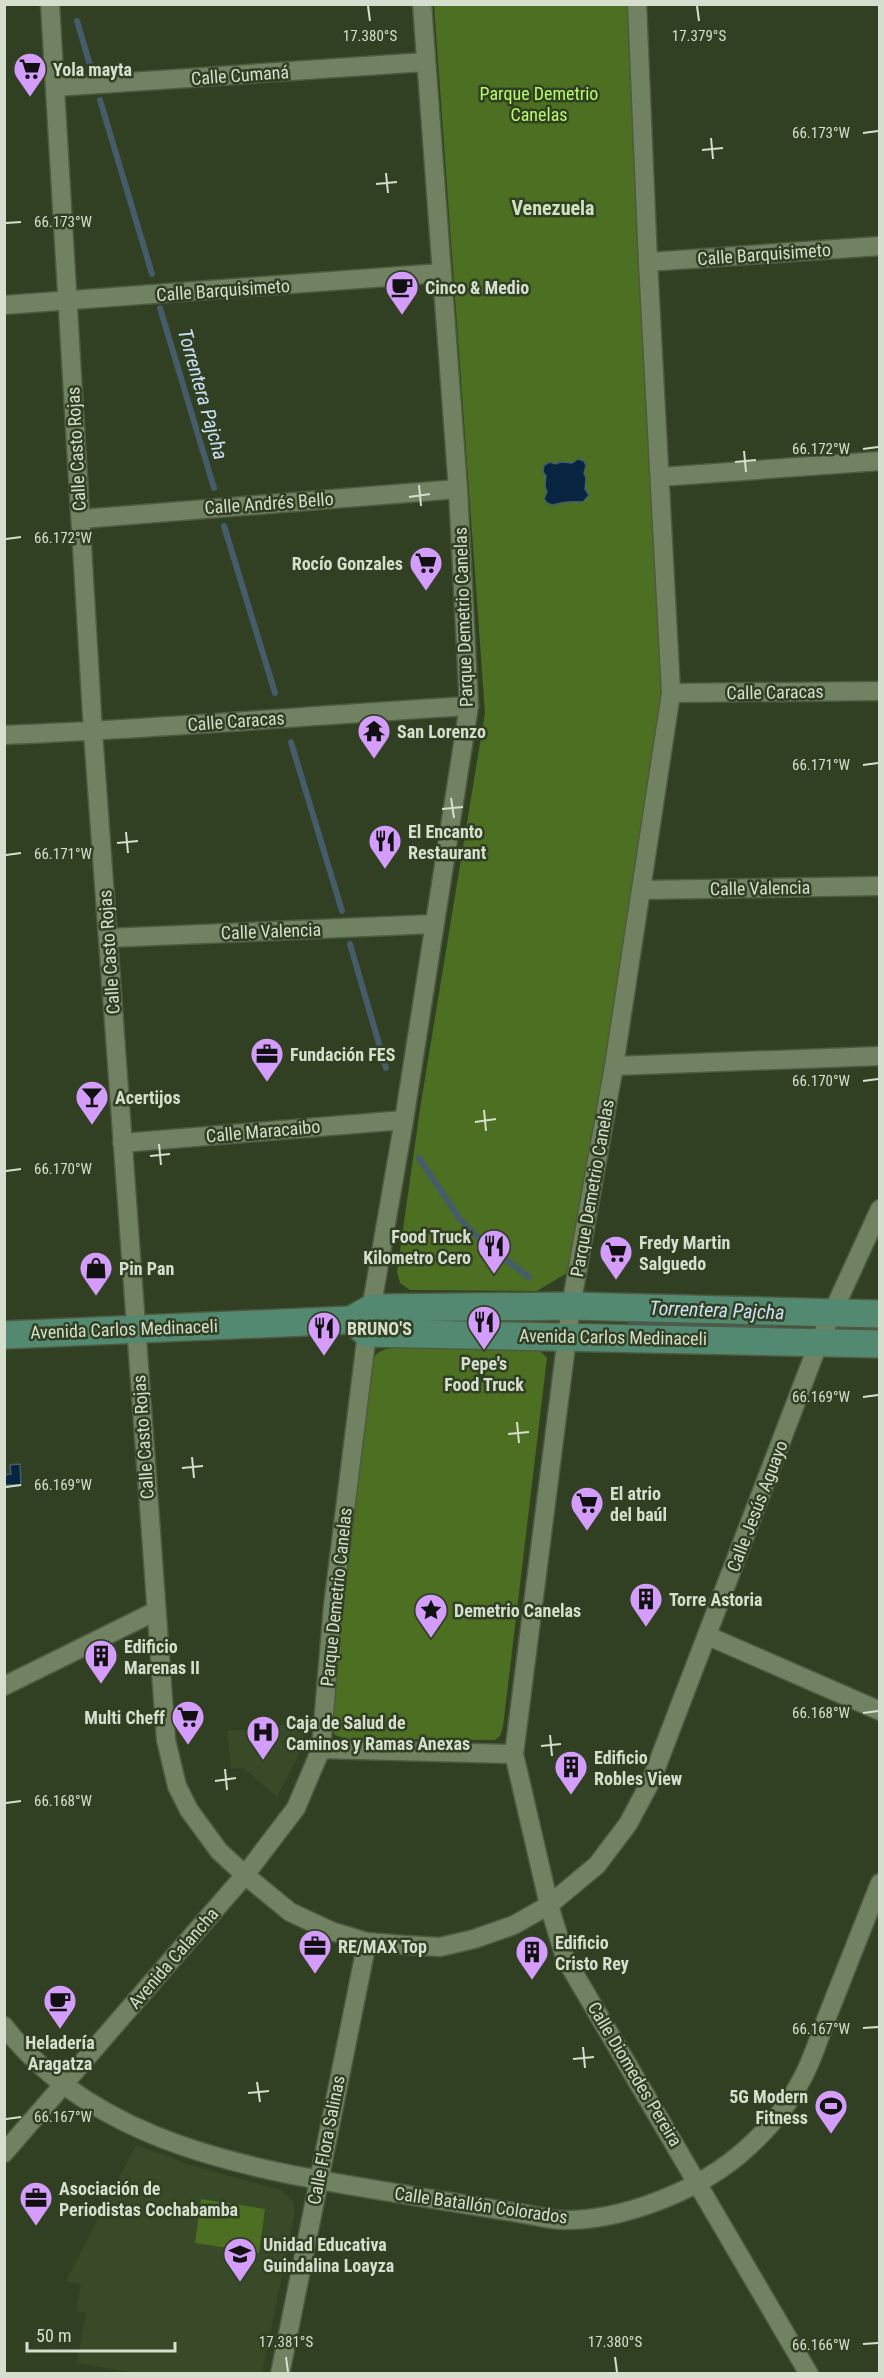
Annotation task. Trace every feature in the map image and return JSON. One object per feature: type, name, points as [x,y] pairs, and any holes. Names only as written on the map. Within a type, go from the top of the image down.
[{"type":"main road","name":"Avenida Carlos Medinaceli","points":[[4,1335],[135,1328],[363,1321],[571,1306],[879,1314]]},
{"type":"main road","name":"Avenida Carlos Medinaceli","points":[[363,1321],[567,1336],[879,1344]]},
{"type":"street","name":"Calle Casto Rojas","points":[[50,4],[93,732],[166,1740],[177,1786],[189,1810],[219,1851],[245,1875]]},
{"type":"street","name":"Parque Demetrio Canelas","points":[[321,1749],[333,1606],[363,1321],[404,1120],[468,706],[458,489],[422,4]]},
{"type":"street","name":"Parque Demetrio Canelas","points":[[514,1754],[571,1306],[614,1066],[671,693],[637,4]]},
{"type":"street","name":"Calle Cumaná","points":[[55,87],[425,63]]},
{"type":"street","name":"Calle Barquisimeto","points":[[648,262],[879,246]]},
{"type":"street","name":"Calle Barquisimeto","points":[[4,305],[441,273]]},
{"type":"street","points":[[660,477],[879,461]]},
{"type":"street","name":"Calle Andrés Bello","points":[[81,519],[458,489]]},
{"type":"street","name":"Calle Caracas","points":[[671,693],[879,691]]},
{"type":"street","name":"Calle Caracas","points":[[4,735],[93,732],[294,716],[468,706]]},
{"type":"street","name":"Calle Valencia","points":[[641,890],[879,886]]},
{"type":"street","name":"Calle Valencia","points":[[108,938],[434,924]]},
{"type":"street","points":[[614,1066],[879,1056]]},
{"type":"street","name":"Calle Maracaibo","points":[[122,1143],[404,1120]]},
{"type":"street","name":"Calle Jesús Aguayo","points":[[245,1875],[290,1912],[331,1931],[367,1942],[440,1947],[474,1939],[514,1925],[549,1905],[597,1865],[628,1824],[651,1781],[819,1342],[879,1209]]},
{"type":"street","points":[[4,1686],[156,1611]]},
{"type":"street","points":[[708,1636],[879,1711]]},
{"type":"street","points":[[321,1749],[514,1754]]},
{"type":"street","name":"Avenida Calancha","points":[[4,2153],[245,1875],[296,1808],[321,1749]]},
{"type":"street","name":"Calle Diomedes Pereira","points":[[514,1754],[549,1905],[566,1958],[809,2373]]},
{"type":"street","name":"Calle Batallón Colorados","points":[[4,2026],[22,2049],[85,2100],[148,2134],[201,2153],[318,2180],[563,2220],[608,2216],[666,2198],[699,2183],[738,2156],[773,2123],[802,2079],[879,1883]]},
{"type":"street","name":"Calle Flora Salinas","points":[[280,2373],[367,1942]]},
{"type":"shaded area","name":"Caja de Salud de Caminos y Ramas Anexas","points":[[309,1722],[299,1754],[277,1797],[244,1768],[231,1769],[227,1731]]},
{"type":"shaded area","points":[[136,2145],[190,2165],[281,2190],[293,2202],[295,2212],[262,2373],[136,2373],[77,2363],[86,2313],[76,2310],[81,2284],[66,2281]]},
{"type":"green space","name":"Parque Demetrio Canelas","points":[[434,5],[632,5],[662,688],[659,728],[575,1261],[567,1273],[537,1291],[410,1290],[400,1283],[397,1272],[420,1109],[485,713]]},
{"type":"green space","points":[[402,1348],[538,1349],[547,1358],[503,1727],[500,1736],[495,1740],[346,1739],[335,1735],[329,1723],[373,1359],[381,1351]]},
{"type":"green space","points":[[201,2199],[265,2209],[259,2253],[195,2243]]},
{"type":"water","points":[[578,459],[584,461],[586,466],[585,489],[589,495],[583,502],[552,505],[547,503],[544,499],[547,492],[544,465],[550,462],[572,463]]},
{"type":"water","points":[[20,1464],[21,1485],[5,1485],[5,1475],[11,1474],[10,1465]]},
{"type":"waterway","name":"Torrentera Pajcha","points":[[77,21],[90,65]]},
{"type":"waterway","name":"Torrentera Pajcha","points":[[100,100],[152,274]]},
{"type":"waterway","name":"Torrentera Pajcha","points":[[160,308],[214,488]]},
{"type":"waterway","name":"Torrentera Pajcha","points":[[224,526],[275,693]]},
{"type":"waterway","name":"Torrentera Pajcha","points":[[291,742],[342,911]]},
{"type":"waterway","name":"Torrentera Pajcha","points":[[350,944],[386,1068]]},
{"type":"waterway","name":"Torrentera Pajcha","points":[[419,1158],[460,1219],[487,1246],[529,1277]]},
{"type":"waterway","name":"Torrentera Pajcha","points":[[631,1324],[775,1328]]},
{"type":"place","name":"Yola mayta","points":[[30,98]]},
{"type":"place","name":"Cinco & Medio","points":[[402,316]]},
{"type":"place","name":"Rocío Gonzales","points":[[426,592]]},
{"type":"place","name":"San Lorenzo","points":[[374,760]]},
{"type":"place","name":"El Encanto Restaurant","points":[[385,870]]},
{"type":"place","name":"Fundación FES","points":[[267,1083]]},
{"type":"place","name":"Acertijos","points":[[92,1126]]},
{"type":"place","name":"Food Truck Kilometro Cero","points":[[494,1275]]},
{"type":"place","name":"Fredy Martin Salguedo","points":[[616,1281]]},
{"type":"place","name":"Pin Pan","points":[[96,1297]]},
{"type":"place","name":"Pepe's Food Truck","points":[[484,1351]]},
{"type":"place","name":"BRUNO'S","points":[[324,1357]]},
{"type":"place","name":"El atrio del baúl","points":[[587,1532]]},
{"type":"place","name":"Torre Astoria","points":[[646,1628]]},
{"type":"place","name":"Demetrio Canelas","points":[[431,1639]]},
{"type":"place","name":"Edificio Marenas II","points":[[101,1685]]},
{"type":"place","name":"Multi Cheff","points":[[188,1746]]},
{"type":"place","name":"Caja de Salud de Caminos y Ramas Anexas","points":[[263,1761]]},
{"type":"place","name":"Edificio Robles View","points":[[571,1796]]},
{"type":"place","name":"RE/MAX Top","points":[[315,1975]]},
{"type":"place","name":"Edificio Cristo Rey","points":[[532,1981]]},
{"type":"place","name":"Heladería Aragatza","points":[[60,2030]]},
{"type":"place","name":"5G Modern Fitness","points":[[831,2135]]},
{"type":"place","name":"Asociación de Periodistas Cochabamba","points":[[36,2227]]},
{"type":"place","name":"Unidad Educativa Guindalina Loayza","points":[[240,2283]]},
{"type":"district","name":"Venezuela","points":[[553,208]]}]
